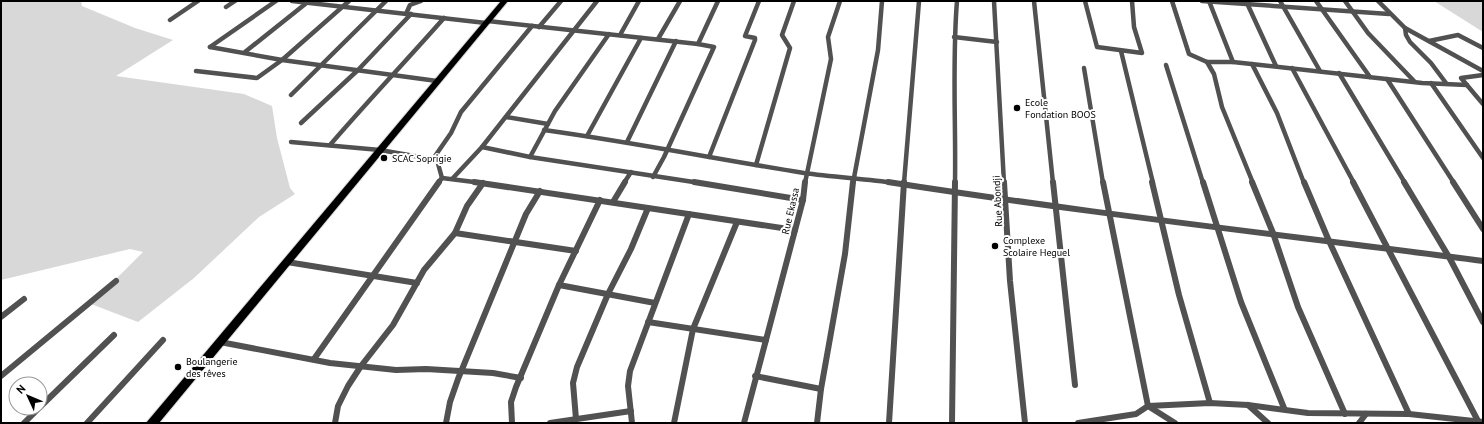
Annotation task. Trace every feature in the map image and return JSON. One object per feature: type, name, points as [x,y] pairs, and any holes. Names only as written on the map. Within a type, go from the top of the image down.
[{"type":"highway","points":[[152,423],[504,1]]},
{"type":"street","points":[[170,20],[198,1]]},
{"type":"street","points":[[226,7],[235,1]]},
{"type":"street","points":[[276,1],[210,47],[245,52],[282,60],[437,81]]},
{"type":"street","points":[[292,1],[444,18],[539,26],[676,41],[714,47],[653,177]]},
{"type":"street","points":[[196,71],[255,79],[282,60],[349,1]]},
{"type":"street","points":[[291,95],[386,1]]},
{"type":"street","points":[[301,123],[358,70],[408,14],[410,5],[421,1]]},
{"type":"street","points":[[539,26],[561,1]]},
{"type":"street","points":[[453,178],[506,117],[575,31],[597,1]]},
{"type":"street","points":[[620,35],[639,1]]},
{"type":"street","points":[[658,39],[680,1]]},
{"type":"street","points":[[698,44],[718,1]]},
{"type":"street","points":[[709,157],[755,40],[755,38],[744,36],[759,1]]},
{"type":"street","points":[[756,165],[790,48],[782,35],[783,28],[794,1]]},
{"type":"street","name":"Rue Ekassa","points":[[744,423],[755,376],[803,200],[806,173],[831,59],[828,37],[840,1]]},
{"type":"street","points":[[817,423],[821,389],[845,254],[854,177],[878,50],[882,1]]},
{"type":"street","points":[[889,423],[904,185],[919,1]]},
{"type":"street","points":[[952,423],[956,112],[954,37],[957,1]]},
{"type":"street","name":"Rue Abondji","points":[[994,1],[1010,281],[1025,423]]},
{"type":"street","points":[[1034,1],[1056,206],[1067,290],[1076,385]]},
{"type":"street","points":[[1085,1],[1097,47],[1142,53],[1134,27],[1132,1]]},
{"type":"street","points":[[1172,1],[1189,54],[1195,58],[1207,62],[1233,62],[1414,82],[1467,85]]},
{"type":"street","points":[[1202,1],[1247,3],[1284,8],[1389,14]]},
{"type":"street","points":[[1209,1],[1233,62]]},
{"type":"street","points":[[1280,1],[1320,71]]},
{"type":"street","points":[[1316,1],[1370,77]]},
{"type":"street","points":[[1345,1],[1352,12],[1387,54],[1414,82]]},
{"type":"street","points":[[1378,1],[1389,14],[1405,28],[1483,71]]},
{"type":"street","points":[[245,52],[308,2]]},
{"type":"street","points":[[1247,3],[1276,66]]},
{"type":"street","points":[[330,145],[376,91],[394,75],[444,18]]},
{"type":"street","points":[[433,160],[451,133],[461,112],[532,26]]},
{"type":"street","points":[[1405,28],[1406,35],[1410,42],[1431,63],[1446,83]]},
{"type":"street","points":[[530,157],[544,130],[608,34]]},
{"type":"street","points":[[1429,41],[1458,36],[1483,48]]},
{"type":"street","points":[[954,37],[997,42]]},
{"type":"street","points":[[587,136],[641,38]]},
{"type":"street","points":[[627,142],[676,41]]},
{"type":"street","points":[[1121,51],[1179,295],[1210,403]]},
{"type":"street","points":[[1207,62],[1214,74],[1222,107],[1273,233],[1298,307],[1345,414]]},
{"type":"street","points":[[1252,64],[1277,113],[1294,161],[1409,414]]},
{"type":"street","points":[[1166,65],[1241,302],[1284,408]]},
{"type":"street","points":[[1084,68],[1108,213],[1148,406],[1175,423]]},
{"type":"street","points":[[1292,68],[1389,249],[1434,340],[1480,421]]},
{"type":"street","points":[[1339,73],[1449,258],[1483,322]]},
{"type":"street","points":[[1483,75],[1461,78],[1483,104]]},
{"type":"street","points":[[1387,79],[1483,229]]},
{"type":"street","points":[[1431,83],[1483,158]]},
{"type":"street","points":[[506,117],[548,124]]},
{"type":"street","points":[[544,130],[666,148],[709,157],[806,173],[854,177],[1006,200],[1162,219],[1218,228],[1273,233],[1449,258],[1483,261]]},
{"type":"street","points":[[291,142],[380,150],[438,161],[442,178],[314,359]]},
{"type":"street","points":[[482,146],[530,157],[803,200]]},
{"type":"street","points":[[613,202],[631,172]]},
{"type":"street","points":[[442,178],[453,178],[795,230]]},
{"type":"street","points":[[335,423],[338,406],[361,366],[393,325],[424,270],[455,233],[467,206],[483,183]]},
{"type":"street","points":[[446,423],[450,402],[461,373],[526,214],[540,191]]},
{"type":"street","points":[[512,423],[511,402],[559,285],[600,200]]},
{"type":"street","points":[[576,419],[573,392],[574,376],[608,294],[631,249],[648,208]]},
{"type":"street","points":[[632,423],[628,377],[689,214]]},
{"type":"street","points":[[674,423],[693,329],[737,222]]},
{"type":"street","points":[[455,233],[576,251]]},
{"type":"street","points":[[287,262],[417,283]]},
{"type":"street","points":[[1,376],[116,281]]},
{"type":"street","points":[[559,285],[655,303]]},
{"type":"street","points":[[1,317],[24,299]]},
{"type":"street","points":[[648,322],[766,340]]},
{"type":"street","points":[[48,400],[114,335]]},
{"type":"street","points":[[87,423],[163,340]]},
{"type":"street","points":[[220,342],[361,366],[396,370],[493,373],[521,378]]},
{"type":"street","points":[[755,376],[821,389]]},
{"type":"street","points":[[1078,423],[1102,422],[1136,414],[1148,406],[1210,403],[1284,408],[1308,413],[1409,414],[1480,421]]},
{"type":"street","points":[[1248,405],[1268,423]]},
{"type":"street","points":[[550,423],[631,411]]},
{"type":"street","points":[[1360,423],[1366,414]]},
{"type":"street","points":[[24,423],[31,416]]},
{"type":"street","points":[[1437,417],[1445,423]]},
{"type":"shaded area","points":[[1,1],[81,1],[82,6],[135,28],[173,40],[116,76],[244,94],[272,106],[277,138],[290,188],[295,194],[259,217],[194,278],[138,322],[91,304],[143,252],[130,249],[1,280]]},
{"type":"shaded area","points":[[1434,1],[1483,1],[1483,32]]},
{"type":"place","name":"Ecole Fondation BOOS","points":[[1017,108]]},
{"type":"place","name":"SCAC Soprigie","points":[[384,158]]},
{"type":"place","name":"Complexe Scolaire Heguel","points":[[995,246]]},
{"type":"place","name":"Boulangerie des rêves","points":[[178,367]]}]
